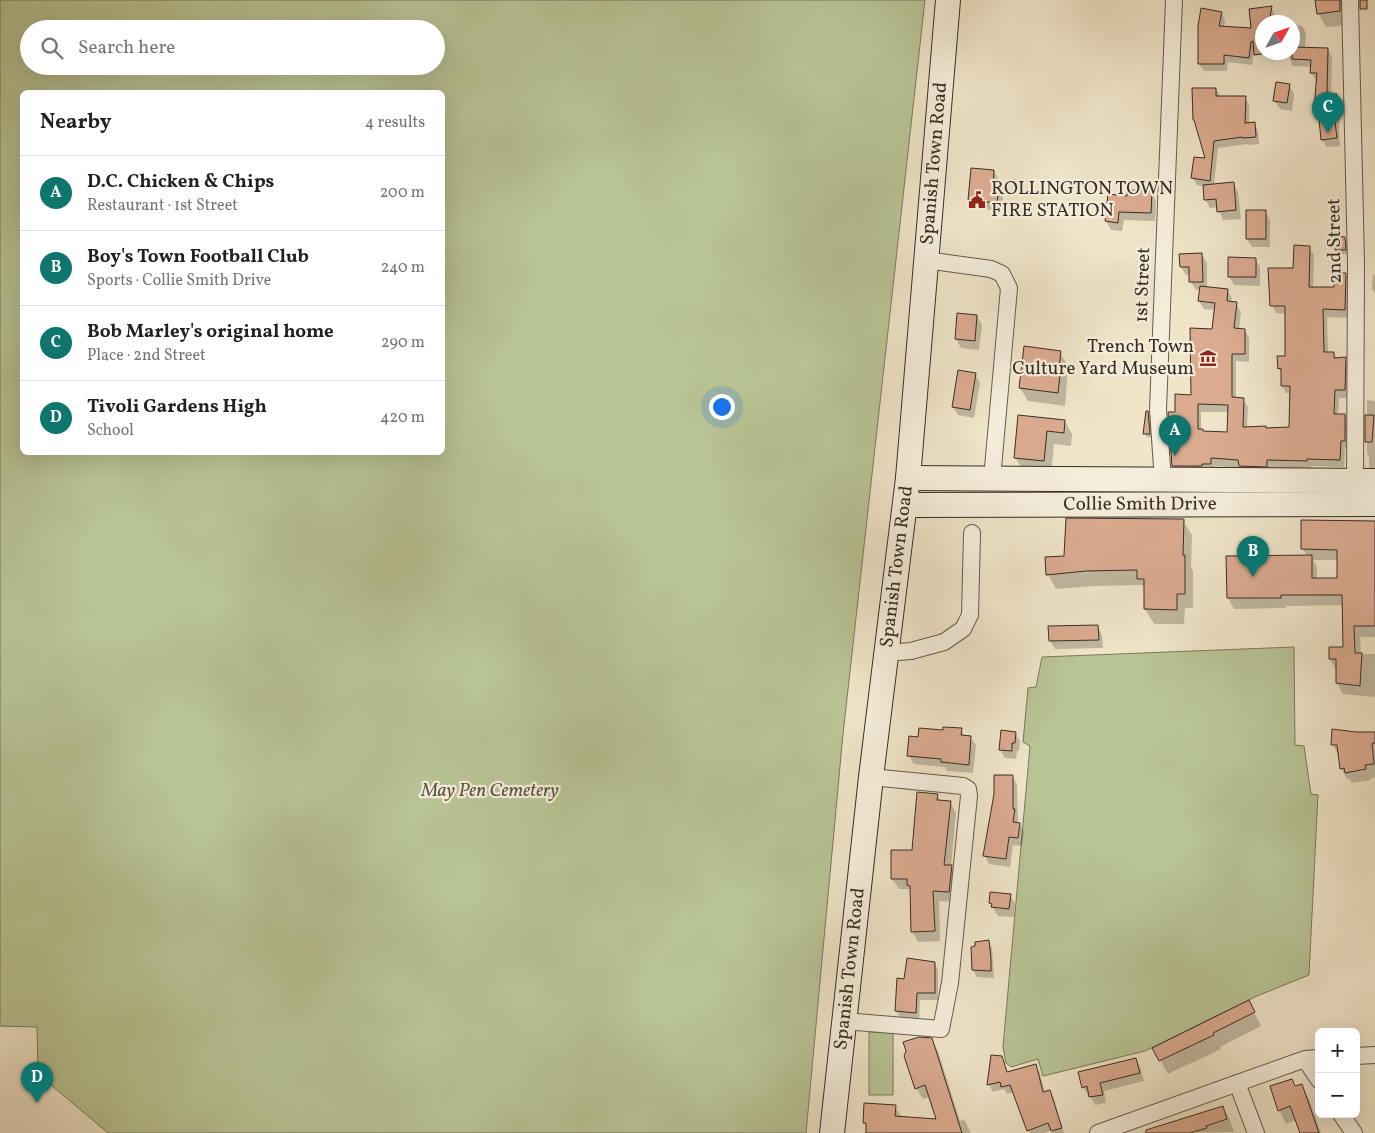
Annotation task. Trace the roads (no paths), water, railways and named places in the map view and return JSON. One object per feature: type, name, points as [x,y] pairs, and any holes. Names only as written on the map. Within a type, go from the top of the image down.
[{"type":"main road","name":"Spanish Town Road","points":[[832,1133],[871,777],[908,478],[948,0]]},
{"type":"main road","name":"Collie Smith Drive","points":[[908,478],[1365,481]]},
{"type":"main road","name":"Collie Smith Drive","points":[[905,505],[1375,504]]},
{"type":"street","name":"1st Street","points":[[1162,481],[1158,410],[1174,0]]},
{"type":"street","name":"2nd Street","points":[[1350,0],[1356,263],[1365,481]]},
{"type":"street","points":[[926,260],[991,269],[1002,274],[1009,288],[992,479]]},
{"type":"street","points":[[886,653],[910,651],[944,642],[962,629],[970,615],[972,533]]},
{"type":"street","points":[[844,1021],[940,1029],[951,973],[970,796],[968,789],[963,786],[871,777]]},
{"type":"street","points":[[1360,1056],[1375,1055]]},
{"type":"street","points":[[1098,1133],[1237,1083],[1312,1059],[1317,1073]]},
{"type":"street","points":[[1237,1083],[1256,1133]]},
{"type":"street","points":[[1345,1118],[1354,1133]]},
{"type":"place","name":"Bob Marley's original home","points":[[1328,133]]},
{"type":"place","name":"ROLLINGTON TOWN FIRE STATION","points":[[977,200]]},
{"type":"place","name":"Trench Town Culture Yard Museum","points":[[1208,358]]},
{"type":"place","name":"D.C. Chicken & Chips","points":[[1175,456]]},
{"type":"place","name":"Boy's Town Football Club","points":[[1253,577]]},
{"type":"place","name":"Tivoli Gardens High","points":[[37,1103]]},
{"type":"park label","name":"May Pen Cemetery","points":[[490,791]]}]
